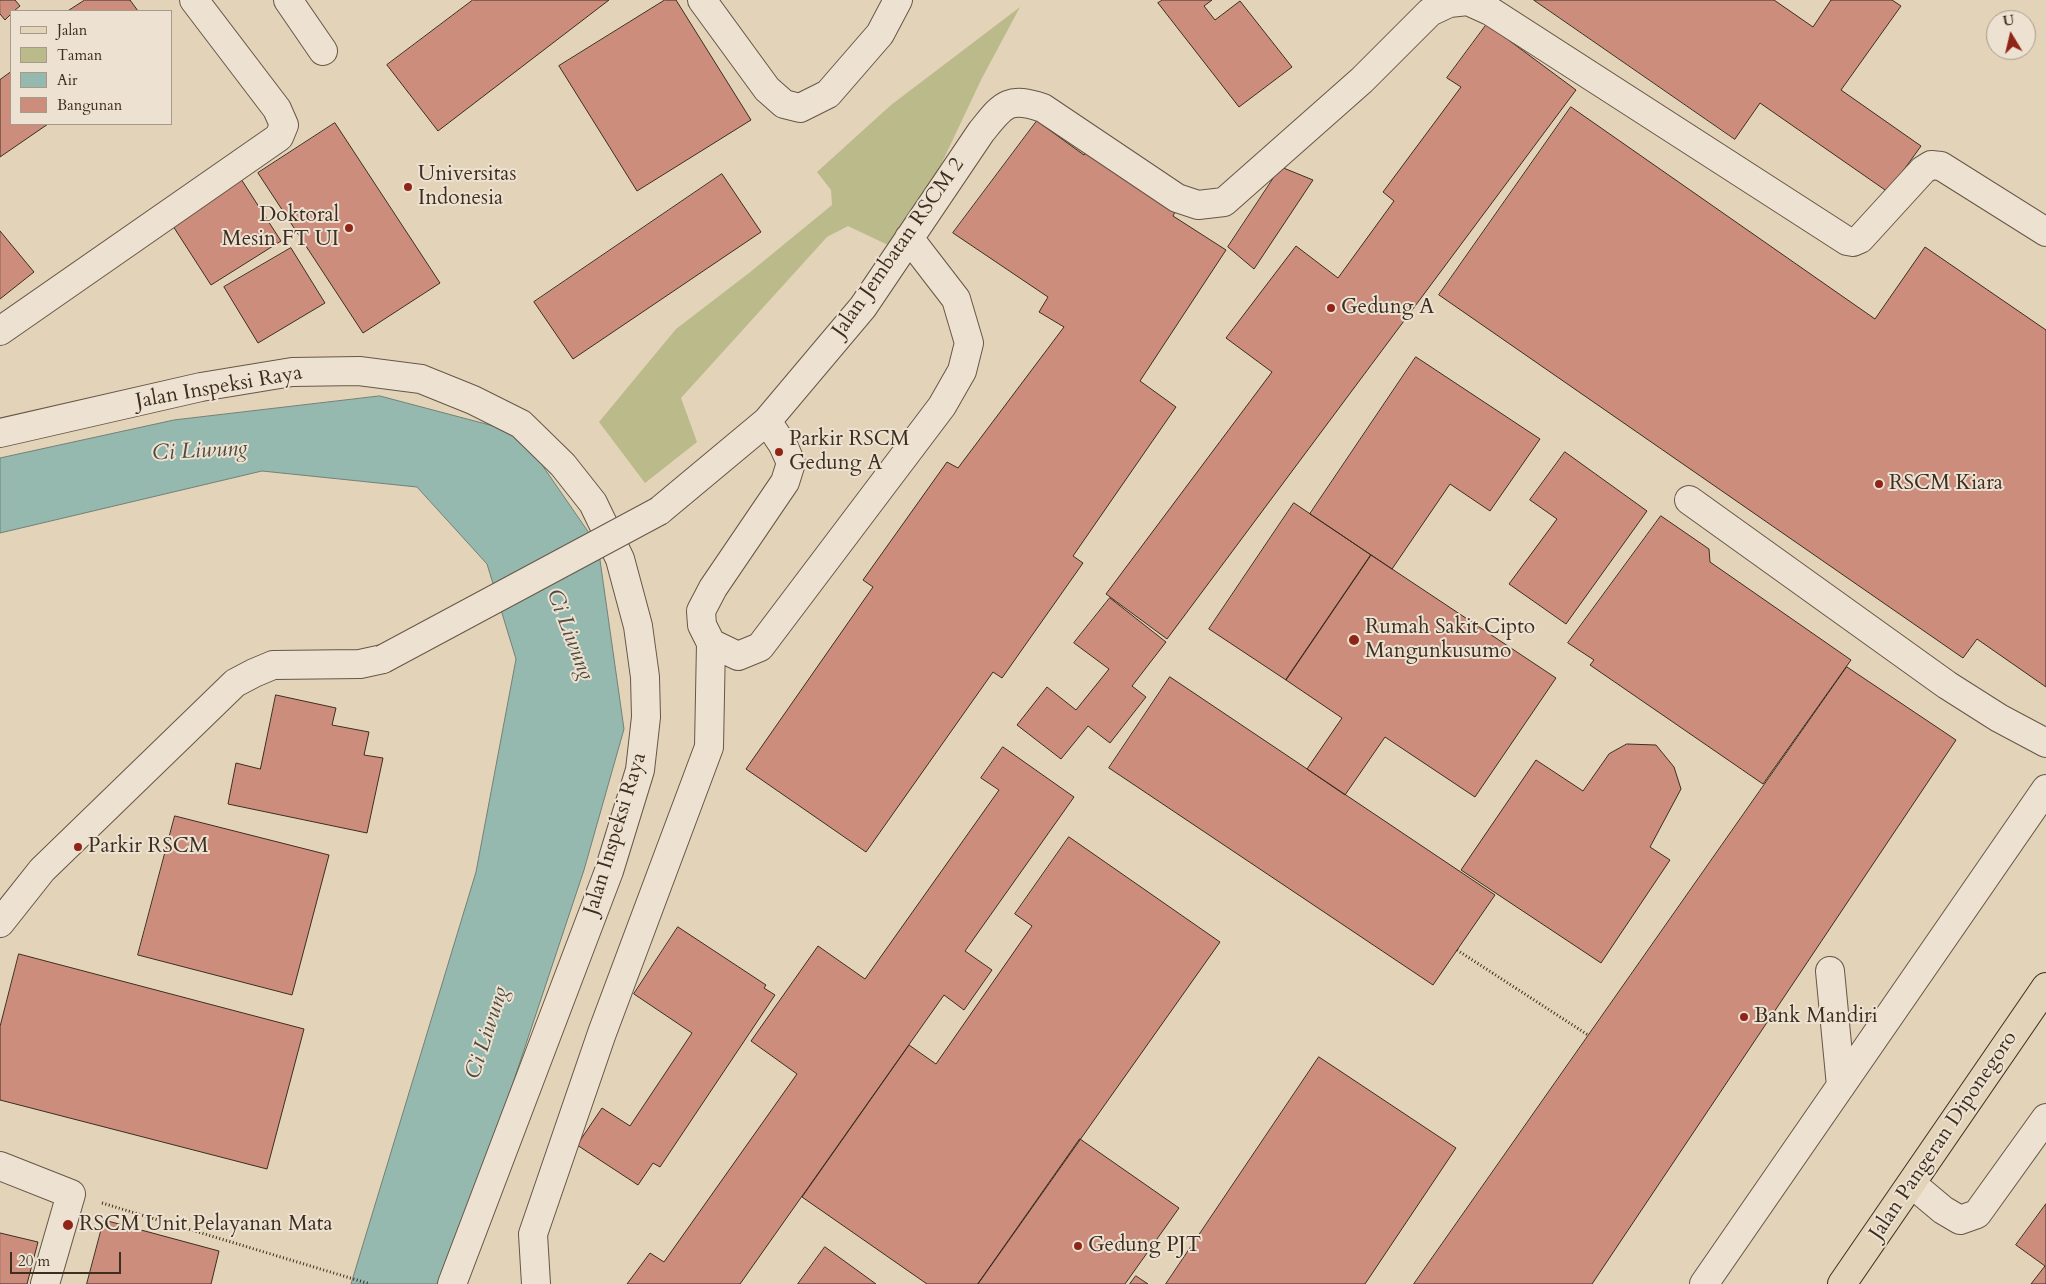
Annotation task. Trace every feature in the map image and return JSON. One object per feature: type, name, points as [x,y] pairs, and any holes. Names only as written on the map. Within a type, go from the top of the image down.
[{"type":"main road","name":"Jalan Pangeran Diponegoro","points":[[1842,1284],[2046,987]]},
{"type":"street","points":[[288,0],[323,51]]},
{"type":"street","points":[[702,0],[767,88],[784,104],[800,108],[828,94],[880,34],[898,0]]},
{"type":"street","name":"Jalan Jembatan RSCM 2","points":[[0,923],[42,870],[235,683],[254,672],[273,665],[360,664],[383,659],[658,511],[767,420],[863,306],[981,132],[1001,107],[1012,102],[1028,103],[1043,108],[1177,198],[1198,205],[1224,202],[1362,80],[1430,12],[1449,3],[1468,1],[1490,12],[1847,241],[1853,242],[1860,239],[1923,170],[1931,166],[1941,166],[2046,232]]},
{"type":"street","points":[[0,331],[279,137],[284,125],[277,109],[204,4]]},
{"type":"street","points":[[711,643],[738,656],[760,647],[942,406],[962,371],[969,343],[956,299],[909,238]]},
{"type":"street","name":"Jalan Inspeksi Raya","points":[[0,433],[202,387],[292,372],[359,371],[420,379],[473,400],[521,424],[563,465],[594,503],[620,560],[638,626],[645,677],[646,717],[640,770],[609,871],[452,1284]]},
{"type":"street","points":[[536,1284],[533,1234],[602,1033],[709,747],[711,643],[702,625],[701,611],[713,588],[785,482],[791,463],[767,420]]},
{"type":"street","points":[[1689,500],[1947,685],[1999,718],[2046,743]]},
{"type":"street","points":[[1704,1284],[2046,789]]},
{"type":"street","points":[[1830,971],[1841,1086]]},
{"type":"street","points":[[1912,1184],[1943,1210],[1960,1220],[1977,1214],[2046,1118]]},
{"type":"street","points":[[0,1166],[71,1194],[45,1284]]},
{"type":"path","points":[[1457,950],[1588,1035]]},
{"type":"path","points":[[71,1194],[370,1284]]},
{"type":"green space","points":[[1020,7],[982,78],[938,171],[890,246],[848,226],[827,237],[681,398],[697,442],[645,483],[599,422],[676,329],[749,273],[832,205],[831,190],[817,172],[891,105]]},
{"type":"water","name":"Ci Liwung","points":[[380,396],[520,433],[598,546],[624,729],[584,870],[446,1284],[351,1284],[476,872],[516,659],[487,564],[417,487],[262,471],[0,533],[0,458],[174,420]]},
{"type":"building","points":[[0,0],[15,0],[20,6],[15,10],[10,10],[10,15],[5,20],[0,14]]},
{"type":"building","points":[[85,0],[130,0],[137,10],[70,10]]},
{"type":"building","points":[[473,0],[609,0],[438,131],[387,65]]},
{"type":"building","points":[[665,0],[676,0],[751,120],[637,191],[559,66]]},
{"type":"building","points":[[1163,0],[1212,0],[1204,6],[1215,20],[1240,1],[1292,67],[1239,107],[1158,3]]},
{"type":"building","points":[[1534,0],[1774,0],[1813,27],[1831,0],[1892,0],[1901,6],[1841,90],[1921,146],[1888,192],[1760,103],[1735,139]]},
{"type":"building","name":"Gedung A","points":[[1487,24],[1576,90],[1167,639],[1106,594],[1272,372],[1226,338],[1296,246],[1338,278],[1394,201],[1383,192],[1461,87],[1447,78]]},
{"type":"building","points":[[10,73],[10,125],[47,125],[0,157],[0,80]]},
{"type":"building","name":"RSCM Kiara","points":[[1571,107],[1875,319],[1925,247],[2046,330],[2046,687],[1977,639],[1963,658],[1439,295]]},
{"type":"building","points":[[1037,121],[1084,155],[1091,145],[1179,204],[1173,216],[1226,250],[1140,381],[1176,407],[1073,556],[1083,563],[1002,678],[993,672],[866,852],[746,769],[873,587],[863,580],[947,462],[958,468],[1064,327],[1039,312],[1048,297],[953,233]]},
{"type":"building","name":"Doktoral Mesin FT UI","points":[[335,123],[440,283],[363,333],[258,173]]},
{"type":"building","points":[[1281,167],[1313,180],[1254,269],[1228,247]]},
{"type":"building","points":[[722,174],[761,232],[573,359],[534,302]]},
{"type":"building","name":"Doktoral Mesin FT UI","points":[[241,179],[281,241],[211,285],[171,223]]},
{"type":"building","points":[[0,231],[34,272],[0,299]]},
{"type":"building","name":"Doktoral Mesin FT UI","points":[[291,248],[325,303],[258,343],[224,287]]},
{"type":"building","points":[[1416,357],[1540,439],[1490,511],[1450,484],[1392,569],[1310,514]]},
{"type":"building","points":[[1565,452],[1647,511],[1566,624],[1509,584],[1557,519],[1530,500]]},
{"type":"building","points":[[1294,503],[1371,555],[1286,680],[1209,629]]},
{"type":"building","points":[[1661,516],[1709,549],[1710,562],[1851,660],[1763,784],[1590,665],[1594,660],[1568,643]]},
{"type":"building","points":[[1371,555],[1556,678],[1475,797],[1385,737],[1345,795],[1307,769],[1342,718],[1286,680]]},
{"type":"building","points":[[1110,598],[1166,642],[1132,686],[1146,697],[1110,743],[1088,726],[1061,759],[1017,725],[1047,687],[1076,710],[1109,669],[1074,643]]},
{"type":"building","points":[[1847,667],[1956,740],[1592,1284],[1414,1284]]},
{"type":"building","points":[[1170,677],[1495,895],[1433,985],[1109,768]]},
{"type":"building","points":[[276,695],[336,708],[332,725],[369,732],[364,755],[383,758],[367,833],[228,804],[236,763],[260,769]]},
{"type":"building","points":[[1627,744],[1656,745],[1674,767],[1681,789],[1650,847],[1670,860],[1601,963],[1461,870],[1536,760],[1583,791],[1609,754]]},
{"type":"building","points":[[1003,747],[1074,797],[965,951],[992,970],[964,1010],[944,995],[740,1284],[627,1284],[650,1253],[664,1262],[797,1074],[751,1041],[818,946],[865,979],[999,790],[981,778]]},
{"type":"building","points":[[175,816],[329,855],[292,995],[138,955]]},
{"type":"building","points":[[1069,837],[1220,942],[978,1284],[927,1284],[802,1197],[909,1045],[936,1064],[1032,926],[1015,914]]},
{"type":"building","points":[[678,927],[766,985],[764,988],[775,995],[660,1167],[653,1163],[638,1185],[577,1145],[602,1108],[630,1126],[692,1033],[634,994]]},
{"type":"building","points":[[19,954],[304,1029],[267,1169],[0,1100],[0,1027]]},
{"type":"building","points":[[1319,1057],[1456,1148],[1365,1284],[1166,1284]]},
{"type":"building","name":"Gedung PJT","points":[[1080,1139],[1179,1208],[1125,1284],[978,1284]]},
{"type":"building","points":[[2046,1204],[2046,1284],[2031,1284],[2045,1266],[2016,1245]]},
{"type":"building","points":[[104,1220],[219,1251],[211,1284],[87,1284]]},
{"type":"building","points":[[0,1233],[38,1242],[27,1284],[0,1284]]},
{"type":"building","points":[[825,1247],[876,1284],[798,1284]]},
{"type":"building","points":[[1136,1276],[1148,1284],[1130,1284]]},
{"type":"place","name":"Universitas Indonesia","points":[[408,187]]},
{"type":"place","name":"Doktoral Mesin FT UI","points":[[349,228]]},
{"type":"place","name":"Gedung A","points":[[1331,308]]},
{"type":"place","name":"Parkir RSCM Gedung A","points":[[779,452]]},
{"type":"place","name":"RSCM Kiara","points":[[1879,484]]},
{"type":"place","name":"Rumah Sakit Cipto Mangunkusumo","points":[[1354,640]]},
{"type":"place","name":"Parkir RSCM","points":[[78,847]]},
{"type":"place","name":"Bank Mandiri","points":[[1744,1017]]},
{"type":"place","name":"RSCM Unit Pelayanan Mata","points":[[68,1225]]},
{"type":"place","name":"Gedung PJT","points":[[1078,1246]]}]
